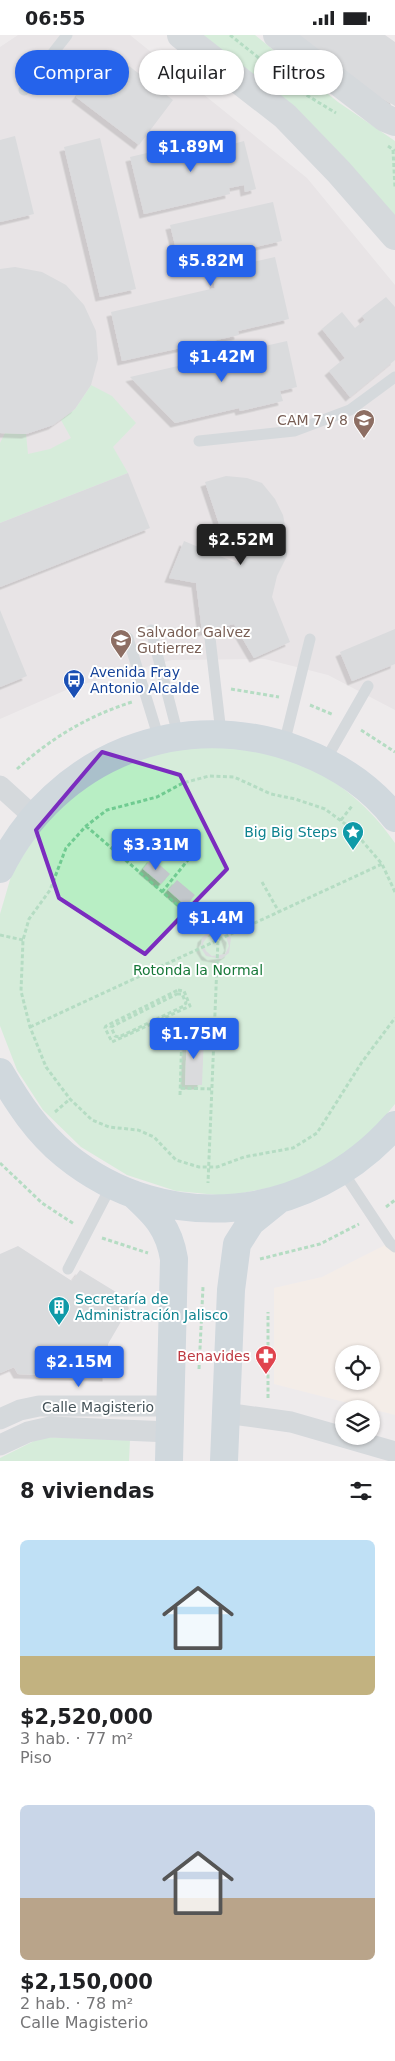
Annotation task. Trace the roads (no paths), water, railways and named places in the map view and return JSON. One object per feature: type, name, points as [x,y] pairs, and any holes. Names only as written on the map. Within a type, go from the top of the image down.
[{"type":"main road","points":[[0,869],[11,847],[33,816],[71,781],[116,754],[168,737],[221,733],[284,744],[326,761],[366,789],[393,812]]},
{"type":"main road","points":[[0,1072],[10,1105],[38,1128],[65,1155],[98,1178],[123,1189],[180,1206],[207,1209],[231,1208],[277,1201],[305,1191],[343,1172],[378,1144],[395,1125]]},
{"type":"main road","points":[[123,1189],[158,1217],[171,1242],[173,1251],[169,1461]]},
{"type":"main road","points":[[224,1461],[231,1291],[237,1244],[250,1222],[277,1201]]},
{"type":"street","points":[[181,35],[285,116],[339,172],[395,236]]},
{"type":"street","points":[[277,35],[385,117],[390,133]]},
{"type":"street","points":[[0,786],[33,816]]},
{"type":"street","name":"Calle Magisterio","points":[[0,1419],[20,1410],[39,1406],[169,1419]]},
{"type":"street","points":[[225,1413],[291,1422],[395,1452]]},
{"type":"street","name":"Calle Magisterio","points":[[2,1438],[50,1427],[169,1419]]},
{"type":"lane","points":[[55,50],[67,35]]},
{"type":"lane","points":[[199,441],[294,431],[350,410],[395,377]]},
{"type":"lane","points":[[151,630],[168,737]]},
{"type":"lane","points":[[128,638],[146,697],[168,737]]},
{"type":"lane","points":[[210,638],[221,733]]},
{"type":"lane","points":[[284,744],[310,639]]},
{"type":"lane","points":[[326,761],[368,686]]},
{"type":"lane","points":[[343,1172],[390,1243],[395,1247]]},
{"type":"lane","points":[[68,1269],[123,1189]]},
{"type":"place","name":"CAM 7 y 8","points":[[364,439]]},
{"type":"place","name":"Salvador Galvez Gutierrez","points":[[121,659]]},
{"type":"place","name":"Avenida Fray Antonio Alcalde","points":[[74,699]]},
{"type":"place","name":"Big Big Steps","points":[[353,851]]},
{"type":"place","name":"Secretaría de Administración Jalisco","points":[[59,1326]]},
{"type":"place","name":"Benavides","points":[[266,1375]]},
{"type":"park label","name":"Rotonda la Normal","points":[[198,970]]}]
